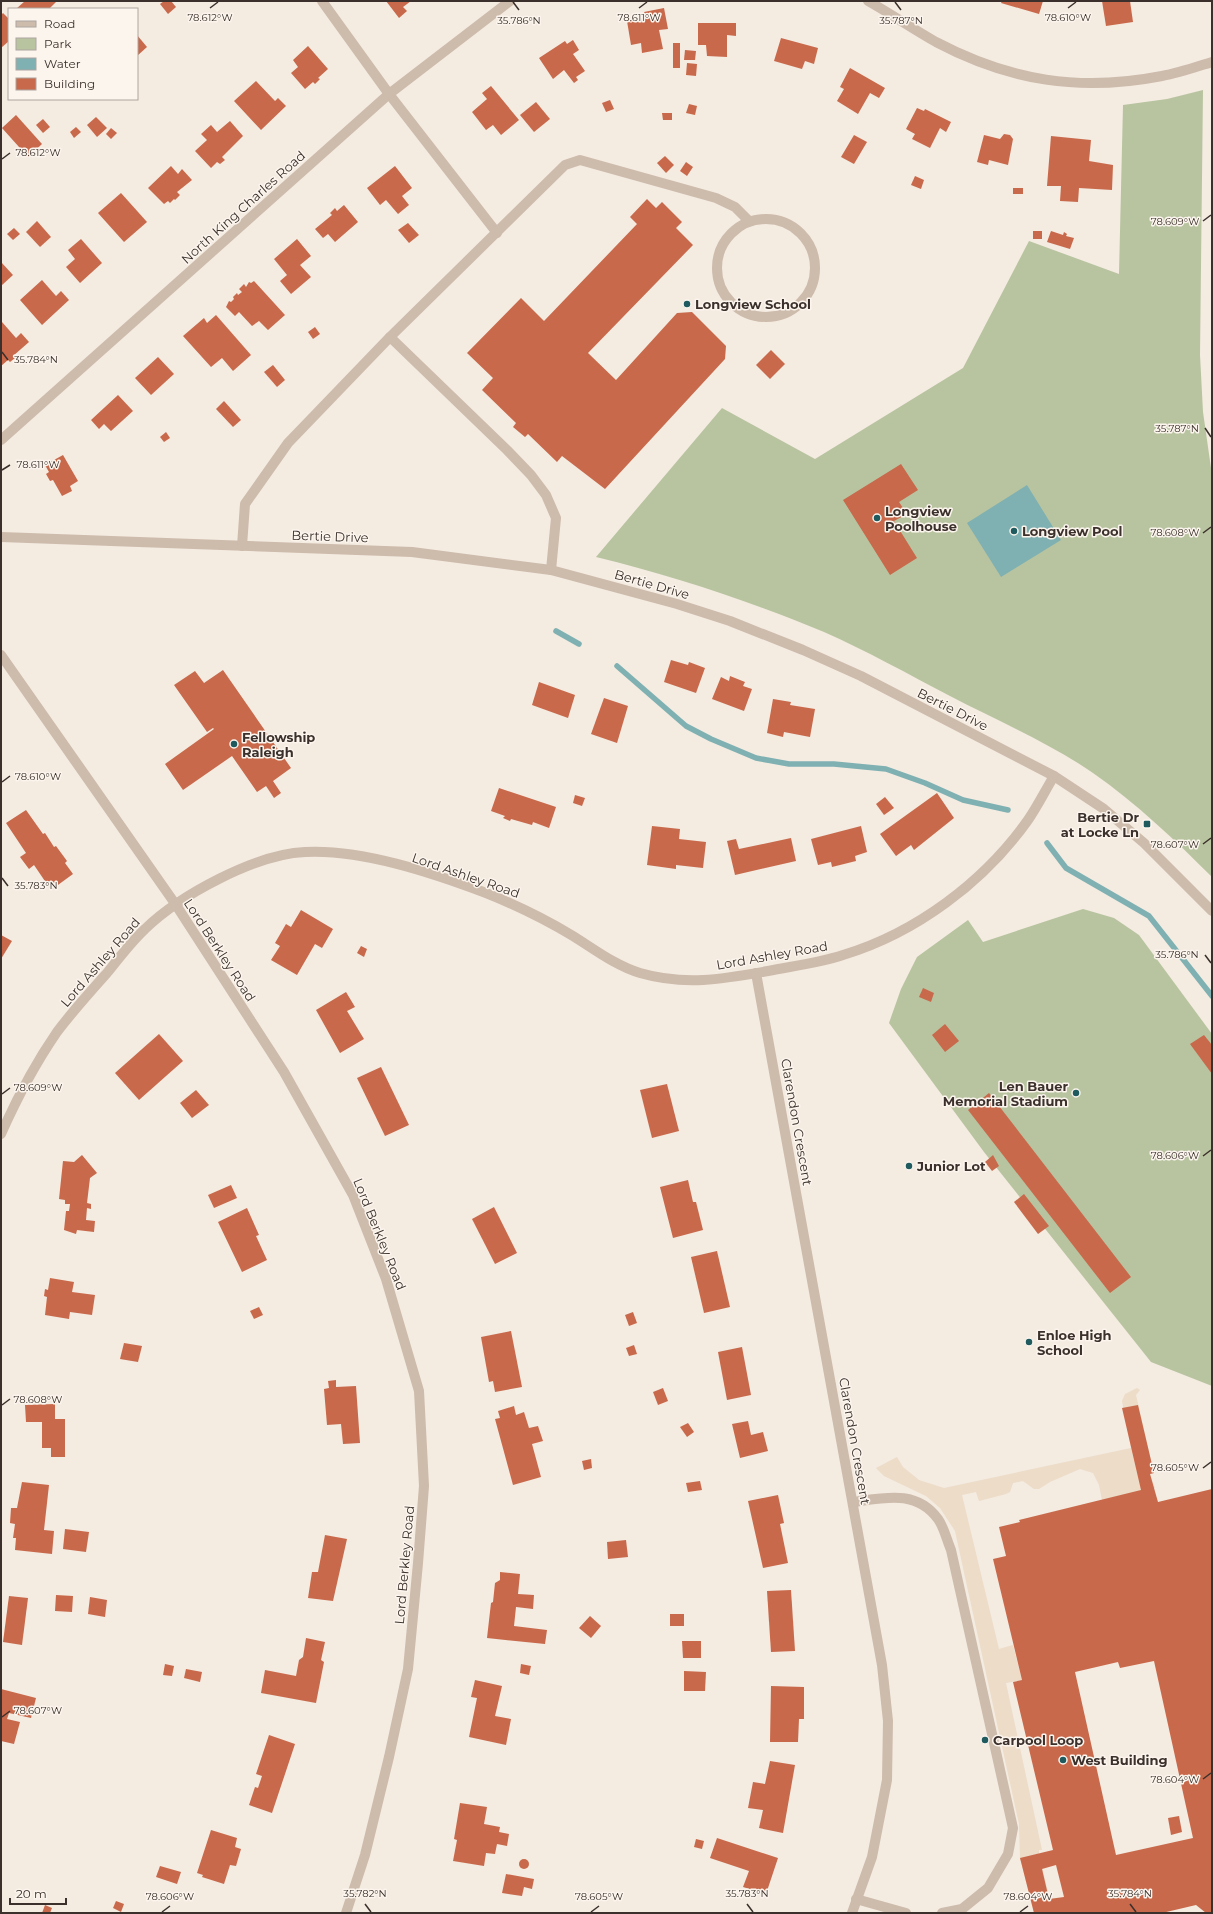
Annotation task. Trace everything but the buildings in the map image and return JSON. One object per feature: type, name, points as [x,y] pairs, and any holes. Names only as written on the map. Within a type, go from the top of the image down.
[{"type":"street","points":[[322,1],[389,94],[497,233]]},
{"type":"street","name":"North King Charles Road","points":[[1,440],[389,94],[510,1]]},
{"type":"street","points":[[874,2],[937,42],[980,61],[1032,78],[1090,84],[1127,82],[1164,76],[1212,62]]},
{"type":"street","points":[[242,546],[244,504],[288,443],[390,337],[497,233],[564,165],[580,160],[716,198],[735,207],[749,221]]},
{"type":"street","points":[[765,218],[781,221],[795,228],[806,240],[813,254],[815,270],[809,290],[804,299],[792,310],[776,316],[760,316],[744,312],[731,302],[722,289],[717,273],[718,257],[724,242],[735,229],[749,221],[765,218]]},
{"type":"street","points":[[390,337],[531,474],[546,495],[556,518],[551,570]]},
{"type":"street","name":"Bertie Drive","points":[[1,537],[412,552],[551,570],[677,604],[730,621],[803,650],[861,676],[1054,776],[1104,808],[1144,843],[1212,911]]},
{"type":"street","name":"Lord Berkley Road","points":[[1,655],[176,905],[284,1072],[352,1194],[386,1279],[419,1391],[424,1486],[408,1669],[365,1855],[346,1913]]},
{"type":"street","name":"Lord Ashley Road","points":[[1,1134],[34,1069],[58,1030],[144,929],[176,905],[214,882],[258,862],[303,852],[349,854],[433,874],[511,904],[570,934],[606,958],[636,972],[661,978],[684,981],[704,981],[756,973],[844,955],[889,937],[934,911],[983,872],[1003,850],[1027,821],[1054,776]]},
{"type":"street","name":"Clarendon Crescent","points":[[756,973],[882,1665],[888,1721],[887,1780],[872,1857],[852,1913]]},
{"type":"street","points":[[853,1502],[903,1497],[920,1503],[938,1519],[951,1550],[1013,1828],[1008,1854],[988,1888],[962,1909],[942,1913]]},
{"type":"street","points":[[856,1899],[906,1913]]},
{"type":"green space","points":[[1203,90],[1200,355],[1203,412],[1212,475],[1212,877],[1140,809],[1125,797],[1093,773],[1041,742],[824,632],[711,590],[654,572],[596,557],[722,408],[815,459],[963,368],[1029,241],[1119,274],[1123,105],[1167,99]]},
{"type":"green space","name":"Len Bauer Memorial Stadium","points":[[1083,909],[1114,918],[1139,935],[1212,1034],[1212,1386],[1151,1362],[984,1152],[889,1023],[901,989],[917,957],[968,920],[983,942]]},
{"type":"shaded area","points":[[1137,1388],[1140,1390],[1136,1395],[1154,1473],[1150,1474],[1155,1488],[1102,1500],[1099,1485],[1093,1473],[1080,1469],[1050,1482],[1039,1489],[1034,1489],[1023,1481],[1013,1483],[1010,1492],[1006,1494],[979,1501],[976,1492],[962,1495],[999,1649],[1013,1645],[1022,1680],[1006,1683],[1042,1850],[1039,1850],[1039,1854],[1053,1913],[1034,1913],[1020,1858],[1019,1824],[955,1531],[940,1508],[926,1496],[884,1476],[876,1468],[897,1457],[903,1467],[919,1480],[944,1488],[1131,1448],[1122,1401],[1125,1394]]},
{"type":"water","name":"Longview Pool","points":[[1027,485],[1061,540],[1001,577],[967,523]]},
{"type":"waterway","points":[[556,631],[579,644]]},
{"type":"waterway","points":[[617,666],[686,726],[711,739],[756,758],[789,764],[834,764],[886,769],[925,783],[963,800],[1008,810]]},
{"type":"waterway","points":[[1047,843],[1066,868],[1149,916],[1212,996]]},
{"type":"place","name":"Longview School","points":[[687,304]]},
{"type":"place","name":"Longview Poolhouse","points":[[877,518]]},
{"type":"place","name":"Longview Pool","points":[[1014,531]]},
{"type":"place","name":"Fellowship Raleigh","points":[[234,744]]},
{"type":"place","name":"Bertie Dr at Locke Ln","points":[[1147,824]]},
{"type":"place","name":"Len Bauer Memorial Stadium","points":[[1076,1093]]},
{"type":"place","name":"Junior Lot","points":[[909,1166]]},
{"type":"place","name":"Enloe High School","points":[[1029,1342]]},
{"type":"place","name":"Carpool Loop","points":[[985,1740]]},
{"type":"place","name":"West Building","points":[[1063,1760]]}]
